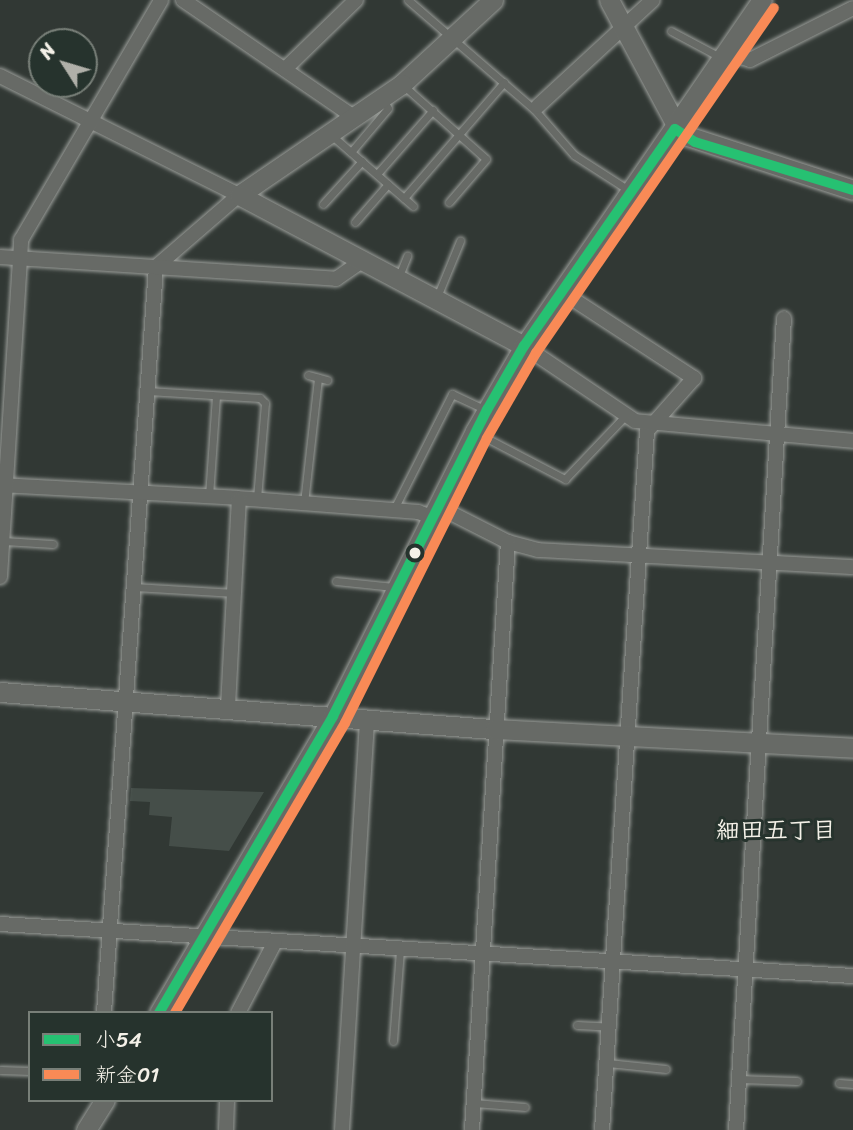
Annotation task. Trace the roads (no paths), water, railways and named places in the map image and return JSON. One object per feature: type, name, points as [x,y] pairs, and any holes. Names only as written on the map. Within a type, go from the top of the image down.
[{"type":"street","points":[[0,577],[7,360],[22,240],[161,0]]},
{"type":"street","points":[[183,0],[354,117]]},
{"type":"street","points":[[285,69],[356,0]]},
{"type":"street","points":[[104,1011],[156,267],[239,195],[402,84],[494,0]]},
{"type":"street","points":[[609,0],[674,129],[695,142],[853,190]]},
{"type":"street","points":[[536,107],[653,0]]},
{"type":"street","points":[[160,1011],[333,716],[486,410],[524,346],[762,0]]},
{"type":"street","points":[[724,55],[750,60],[853,8]]},
{"type":"street","points":[[0,76],[239,195],[524,346],[626,415],[650,423],[853,442]]},
{"type":"street","points":[[0,257],[336,279],[362,261]]},
{"type":"street","points":[[562,292],[694,378],[650,423],[602,1130]]},
{"type":"street","points":[[736,1130],[762,743],[784,318]]},
{"type":"street","points":[[3,485],[435,511],[508,542],[538,550],[853,567]]},
{"type":"street","points":[[228,707],[239,500]]},
{"type":"street","points":[[472,1130],[508,542]]},
{"type":"street","points":[[0,692],[495,729],[853,748]]},
{"type":"street","points":[[342,1130],[367,718]]},
{"type":"street","points":[[0,924],[853,976]]},
{"type":"street","points":[[240,1011],[275,942]]},
{"type":"street","points":[[86,1130],[104,1102]]},
{"type":"street","points":[[226,1130],[228,1102]]},
{"type":"lane","points":[[408,0],[536,107],[574,155],[631,191]]},
{"type":"lane","points":[[671,31],[724,55]]},
{"type":"lane","points":[[404,198],[504,82]]},
{"type":"lane","points":[[402,84],[486,159],[449,202]]},
{"type":"lane","points":[[351,152],[388,108],[382,98]]},
{"type":"lane","points":[[377,174],[433,110]]},
{"type":"lane","points":[[330,133],[413,206]]},
{"type":"lane","points":[[323,204],[362,161]]},
{"type":"lane","points":[[355,222],[388,184]]},
{"type":"lane","points":[[436,301],[460,241]]},
{"type":"lane","points":[[397,280],[407,256]]},
{"type":"lane","points":[[304,504],[322,379],[308,375]]},
{"type":"lane","points":[[147,391],[260,398],[265,403],[257,502]]},
{"type":"lane","points":[[394,510],[452,394],[486,410]]},
{"type":"lane","points":[[209,496],[216,396]]},
{"type":"lane","points":[[475,432],[565,479],[626,415]]},
{"type":"lane","points":[[3,541],[52,544]]},
{"type":"lane","points":[[336,581],[399,588]]},
{"type":"lane","points":[[134,587],[236,593]]},
{"type":"lane","points":[[394,1041],[400,949]]},
{"type":"lane","points":[[576,1025],[611,1027]]},
{"type":"lane","points":[[608,1063],[666,1069]]},
{"type":"lane","points":[[0,1070],[28,1071]]},
{"type":"lane","points":[[738,1079],[797,1081]]},
{"type":"lane","points":[[839,1083],[853,1084]]},
{"type":"lane","points":[[474,1103],[525,1107]]},
{"type":"district","name":"細田五丁目","points":[[776,831]]}]
